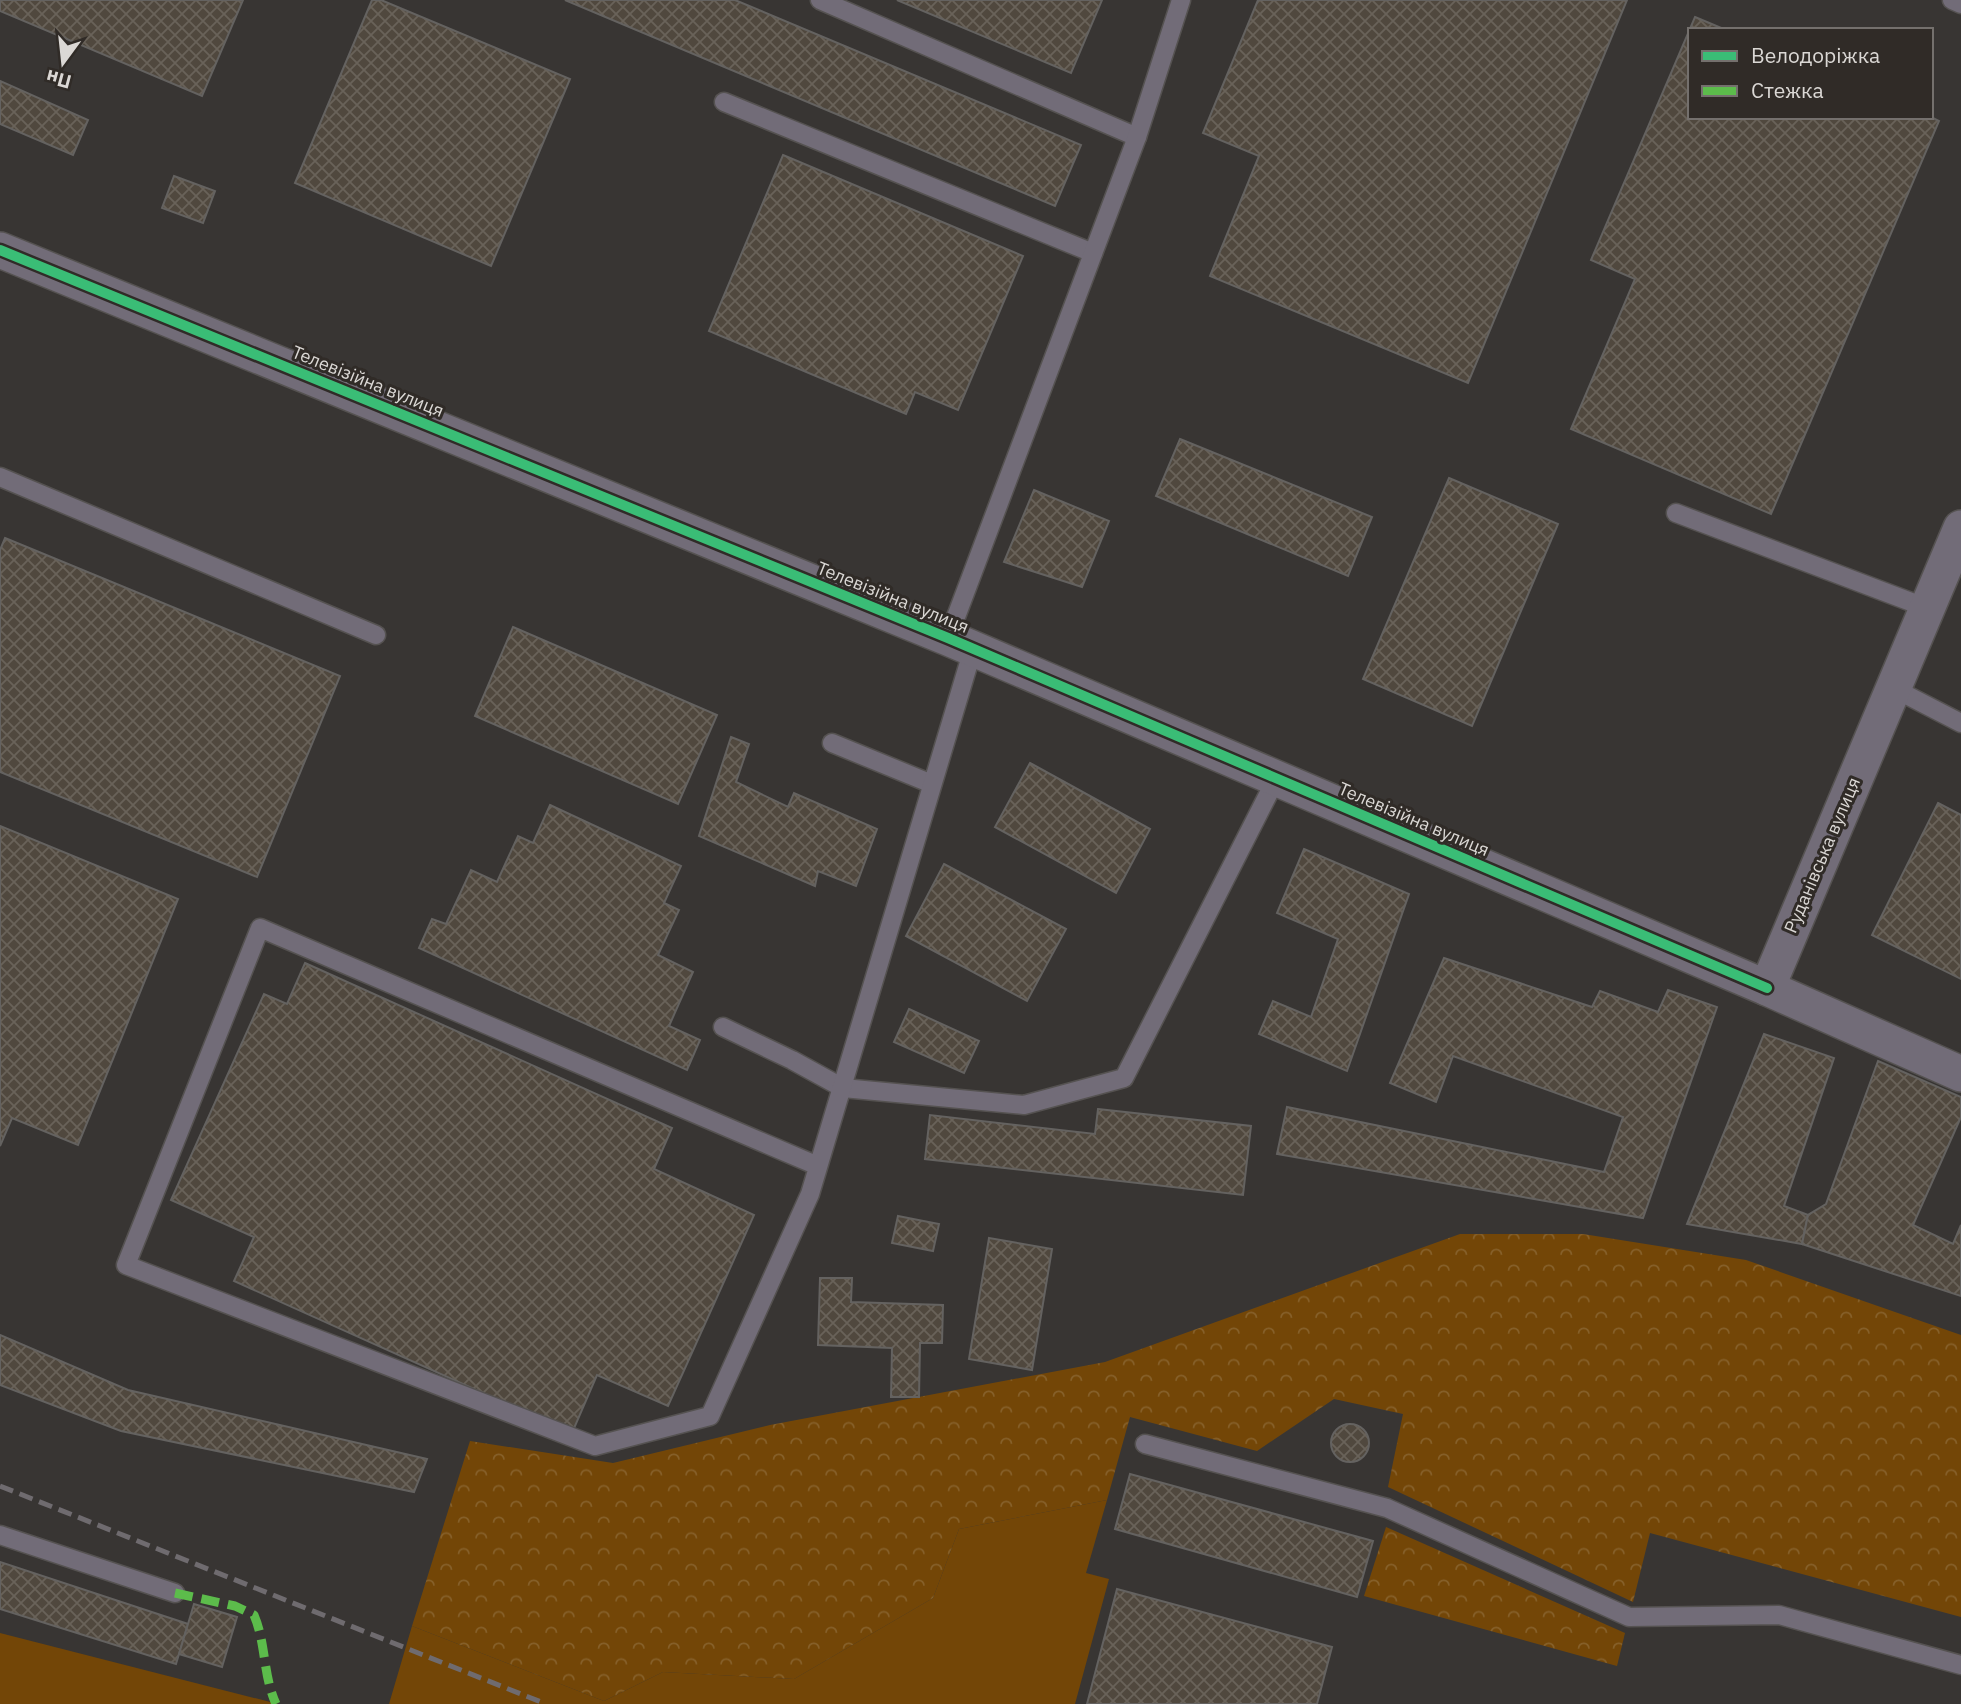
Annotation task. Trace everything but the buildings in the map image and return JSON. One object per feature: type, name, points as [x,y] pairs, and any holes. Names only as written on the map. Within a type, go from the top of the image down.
[{"type":"street","name":"Телевізійна вулиця","points":[[0,250],[961,643],[1767,988]]},
{"type":"street","name":"Руданівська вулиця","points":[[1767,988],[1961,528]]},
{"type":"street","points":[[1767,988],[1961,1074]]},
{"type":"lane","points":[[820,0],[1137,137]]},
{"type":"lane","points":[[818,1166],[260,928],[126,1265],[595,1446],[710,1416],[810,1194],[932,784],[961,643],[1093,253],[1137,137],[1181,0]]},
{"type":"lane","points":[[1952,0],[1961,4]]},
{"type":"lane","points":[[724,102],[1093,253]]},
{"type":"lane","points":[[0,477],[376,635]]},
{"type":"lane","points":[[1676,513],[1927,608]]},
{"type":"lane","points":[[1893,688],[1961,723]]},
{"type":"lane","points":[[832,743],[932,784]]},
{"type":"lane","points":[[723,1027],[843,1088],[1024,1105],[1124,1077],[1276,779]]},
{"type":"lane","points":[[1145,1444],[1387,1508],[1629,1617],[1779,1615],[1961,1665]]},
{"type":"lane","points":[[0,1535],[175,1593]]},
{"type":"green space","points":[[1460,1234],[1583,1234],[1746,1260],[1961,1335],[1961,1617],[1650,1533],[1633,1602],[1388,1487],[1403,1414],[1334,1399],[1257,1451],[1130,1417],[1107,1500],[959,1529],[933,1598],[794,1679],[663,1672],[604,1701],[412,1626],[470,1441],[613,1463],[770,1425],[1105,1362]]},
{"type":"green space","points":[[1107,1500],[1086,1573],[1109,1579],[1075,1704],[389,1704],[412,1626],[604,1701],[663,1672],[794,1679],[933,1598],[959,1529]]},
{"type":"green space","points":[[1386,1527],[1625,1633],[1617,1666],[1364,1596]]},
{"type":"green space","points":[[0,1633],[278,1704],[0,1704]]},
{"type":"railway","points":[[0,1486],[546,1704]]},
{"type":"marked path","points":[[175,1593],[235,1606],[254,1615],[276,1704]]},
{"type":"cycle path","points":[[0,250],[948,638],[1767,988]]}]
